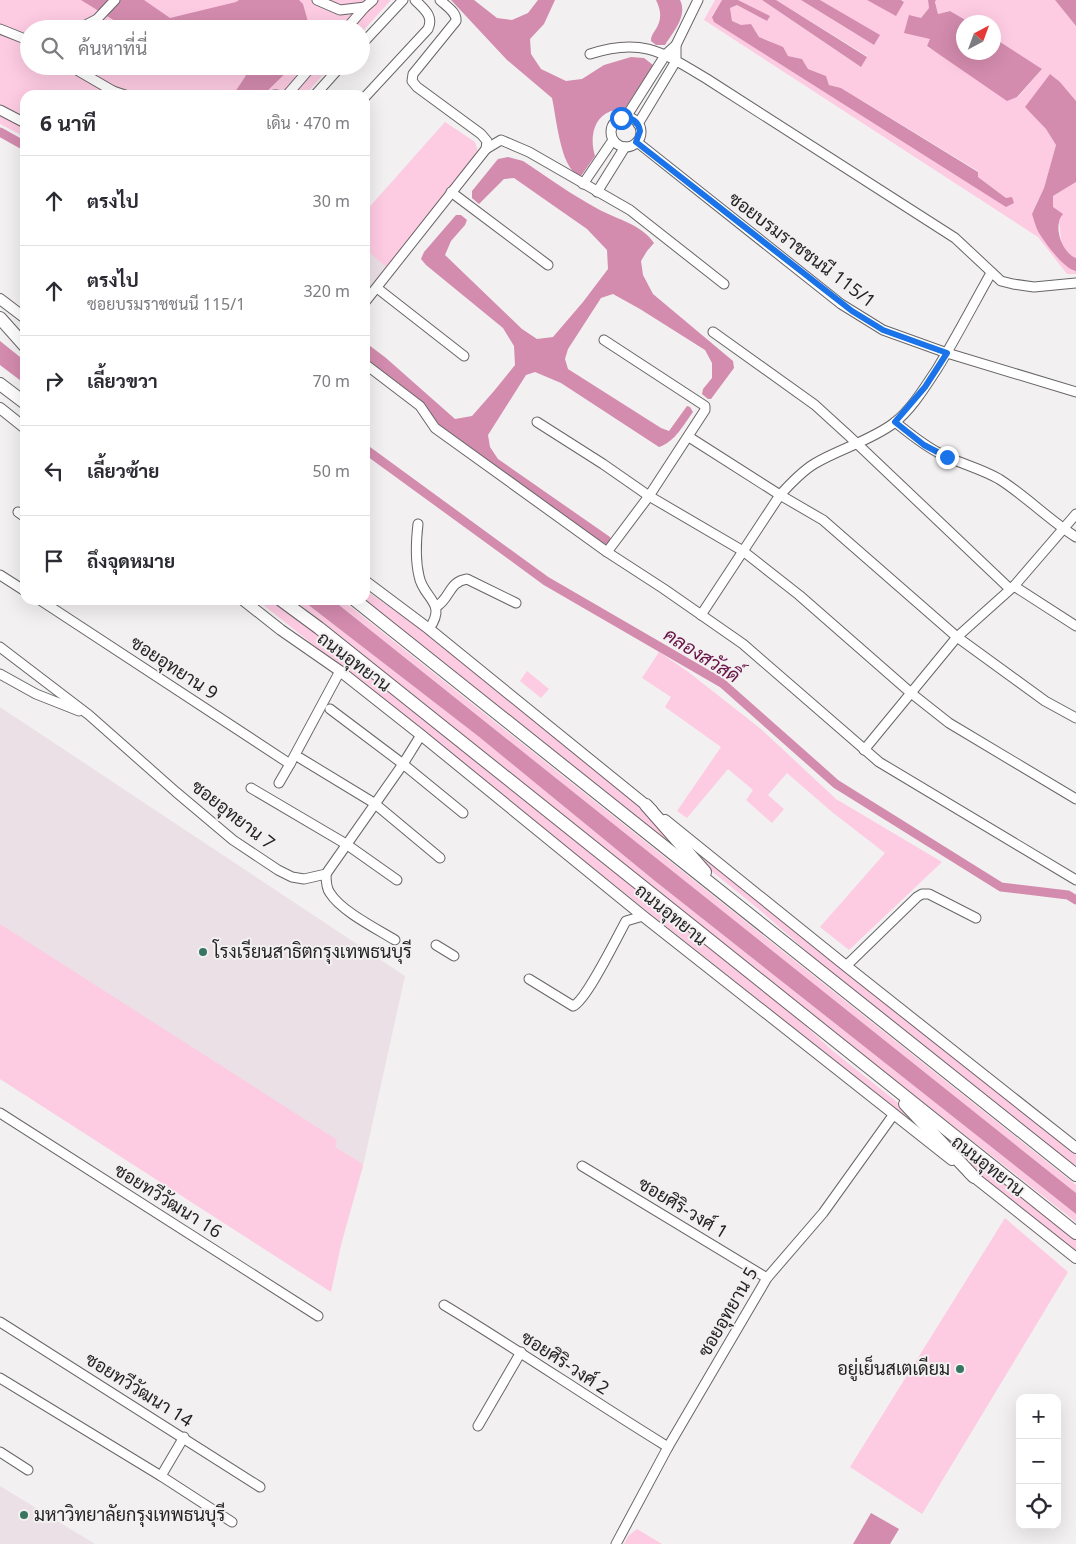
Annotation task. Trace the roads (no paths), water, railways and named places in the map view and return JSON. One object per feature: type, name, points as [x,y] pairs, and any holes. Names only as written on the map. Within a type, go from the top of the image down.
[{"type":"main road","points":[[0,318],[20,341]]},
{"type":"main road","points":[[0,328],[20,343]]},
{"type":"main road","points":[[0,384],[20,399]]},
{"type":"main road","name":"ถนนอุทยาน","points":[[289,605],[535,799],[1076,1232]]},
{"type":"main road","points":[[361,605],[1076,1175]]},
{"type":"main road","points":[[646,804],[728,897]]},
{"type":"main road","points":[[891,1085],[909,1109],[974,1177]]},
{"type":"street","points":[[95,20],[115,0]]},
{"type":"street","points":[[317,0],[340,10],[365,7]]},
{"type":"street","points":[[354,20],[373,0]]},
{"type":"street","points":[[370,35],[403,0]]},
{"type":"street","points":[[370,92],[428,29],[431,22],[430,14],[415,0]]},
{"type":"street","points":[[440,0],[454,14],[456,21],[413,74],[412,80],[417,87],[481,134],[487,141],[486,149]]},
{"type":"street","points":[[626,118],[666,54],[676,45],[698,0]]},
{"type":"street","points":[[340,10],[345,20]]},
{"type":"street","points":[[0,29],[20,37]]},
{"type":"street","points":[[638,124],[676,60],[676,45]]},
{"type":"street","points":[[590,54],[610,47],[634,46],[666,54],[955,238],[1001,281],[1034,287],[1076,283]]},
{"type":"street","points":[[84,75],[107,90]]},
{"type":"street","points":[[290,90],[304,75]]},
{"type":"street","points":[[320,90],[334,75]]},
{"type":"street","points":[[0,110],[20,120]]},
{"type":"street","points":[[597,192],[625,147],[636,142],[640,131],[638,124],[630,118],[617,120],[611,131],[613,140],[618,145],[625,147]]},
{"type":"street","points":[[370,296],[486,149],[501,140],[528,152],[630,210],[724,284]]},
{"type":"street","points":[[583,184],[613,140]]},
{"type":"street","name":"ซอยบรมราชชนนี 115/1","points":[[636,142],[852,311],[883,330],[947,353],[1076,392]]},
{"type":"street","points":[[451,192],[548,265]]},
{"type":"street","points":[[701,615],[780,495],[812,465],[895,422],[925,387],[947,353],[992,273]]},
{"type":"street","points":[[377,288],[464,356]]},
{"type":"street","points":[[0,298],[20,314]]},
{"type":"street","points":[[714,332],[815,405],[1012,588],[1076,626]]},
{"type":"street","points":[[604,340],[705,406],[705,410],[689,437],[649,496],[607,552]]},
{"type":"street","points":[[370,368],[420,406],[435,428],[607,552],[664,589],[742,644],[879,762],[1076,880]]},
{"type":"street","points":[[0,408],[20,424]]},
{"type":"street","points":[[537,422],[649,496],[743,551],[799,595],[911,693],[949,723],[1076,799]]},
{"type":"street","points":[[895,422],[938,453],[998,479],[1035,504],[1076,537]]},
{"type":"street","points":[[689,437],[780,495],[813,512],[835,529],[957,637],[1045,701],[1076,718]]},
{"type":"street","points":[[864,750],[957,637],[1012,588],[1076,514]]},
{"type":"street","points":[[418,524],[416,542],[418,574],[420,582],[433,599],[436,607],[436,614],[429,630]]},
{"type":"street","points":[[0,575],[20,588]]},
{"type":"street","points":[[436,607],[442,603],[456,583],[467,579],[516,603]]},
{"type":"street","points":[[370,586],[429,630],[846,966],[1076,1148]]},
{"type":"street","name":"ซอยอุทยาน 9","points":[[48,605],[290,764]]},
{"type":"street","name":"ถนนอุทยาน","points":[[249,605],[281,630],[340,671],[643,916],[1076,1258]]},
{"type":"street","name":"ซอยอุทยาน 7","points":[[0,647],[89,715],[233,840],[278,870],[292,877],[304,879],[326,874]]},
{"type":"street","points":[[279,783],[340,671]]},
{"type":"street","points":[[0,674],[36,694],[89,715]]},
{"type":"street","points":[[330,709],[403,764],[463,813]]},
{"type":"street","points":[[395,940],[350,912],[330,895],[326,874],[403,764],[421,735]]},
{"type":"street","points":[[300,758],[374,803],[440,858]]},
{"type":"street","points":[[251,788],[346,844],[397,880]]},
{"type":"street","points":[[846,966],[922,894],[929,894],[976,918]]},
{"type":"street","points":[[529,979],[573,1006],[586,992],[626,921],[643,916]]},
{"type":"street","points":[[436,945],[454,956]]},
{"type":"street","name":"ซอยทวีวัฒนา 16","points":[[0,1113],[318,1316]]},
{"type":"street","name":"ซอยอุทยาน 5","points":[[616,1544],[668,1448],[767,1278],[823,1213],[894,1114]]},
{"type":"street","name":"ซอยศิริ-วงศ์ 1","points":[[582,1166],[767,1278]]},
{"type":"street","name":"ซอยศิริ-วงศ์ 2","points":[[444,1305],[521,1352],[668,1448]]},
{"type":"street","name":"ซอยทวีวัฒนา 14","points":[[0,1322],[260,1487]]},
{"type":"street","points":[[478,1426],[521,1352]]},
{"type":"street","points":[[0,1378],[161,1476],[232,1522]]},
{"type":"street","points":[[161,1476],[184,1437]]},
{"type":"street","points":[[0,1452],[28,1470]]},
{"type":"waterway","name":"คลองสวัสดิ์","points":[[0,132],[20,143]]},
{"type":"waterway","name":"คลองสวัสดิ์","points":[[370,453],[546,581],[722,683],[836,784],[1001,887],[1068,895],[1076,900]]},
{"type":"place","name":"โรงเรียนสาธิตกรุงเทพธนบุรี","points":[[203,952]]},
{"type":"place","name":"อยู่เย็นสเตเดียม","points":[[960,1369]]},
{"type":"place","name":"มหาวิทยาลัยกรุงเทพธนบุรี","points":[[24,1515]]}]
